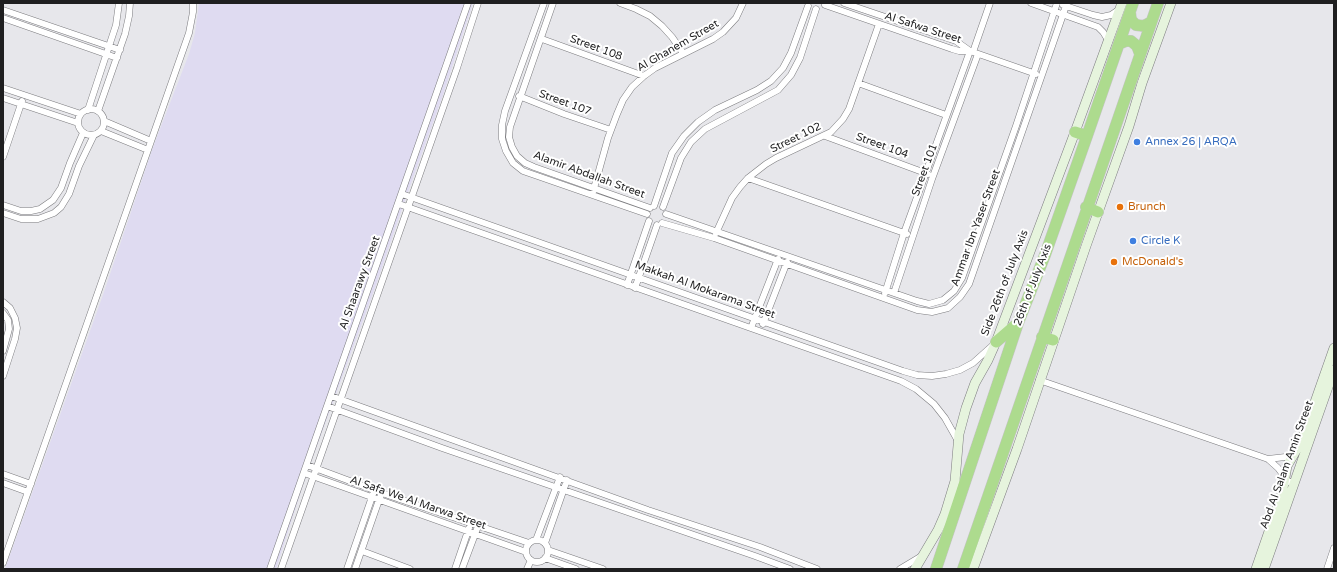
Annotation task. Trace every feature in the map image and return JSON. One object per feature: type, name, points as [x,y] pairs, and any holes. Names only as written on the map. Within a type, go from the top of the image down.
[{"type":"highway","points":[[963,569],[1086,207],[1158,3]]},
{"type":"highway","points":[[1126,7],[1131,20],[1136,25],[1144,26],[1151,22]]},
{"type":"highway","name":"26th of July Axis","points":[[936,569],[1018,323],[1045,256],[1119,44],[1126,7]]},
{"type":"highway","points":[[1119,44],[1130,41],[1138,46],[1140,54]]},
{"type":"highway","points":[[1075,132],[1087,136]]},
{"type":"highway","points":[[1086,207],[1098,212]]},
{"type":"highway","points":[[996,342],[1018,323]]},
{"type":"highway","points":[[1042,337],[1054,340]]},
{"type":"street","points":[[88,110],[116,25],[119,3]]},
{"type":"street","points":[[98,111],[128,25],[130,3]]},
{"type":"street","points":[[3,564],[189,33],[193,3]]},
{"type":"street","name":"Al Shaarawy Street","points":[[270,569],[468,3]]},
{"type":"street","name":"Al Shaarawy Street","points":[[281,569],[457,68],[478,3]]},
{"type":"street","name":"Alamir Abdallah Street","points":[[544,3],[505,111],[502,125],[502,139],[506,151],[516,165],[523,171],[647,214]]},
{"type":"street","name":"Alamir Abdallah Street","points":[[553,3],[538,50],[510,127],[509,137],[512,147],[525,163],[534,167],[652,207]]},
{"type":"street","points":[[620,3],[650,16],[672,37],[683,53]]},
{"type":"street","name":"Al Ghanem Street","points":[[592,196],[611,130],[623,100],[632,87],[644,76],[683,53],[713,39],[723,32],[736,18],[743,3]]},
{"type":"street","name":"Al Safwa Street","points":[[844,3],[956,41],[974,52],[1041,76]]},
{"type":"street","points":[[974,52],[990,3]]},
{"type":"street","points":[[1030,3],[1098,27],[1108,40]]},
{"type":"street","points":[[1057,3],[1102,17],[1111,15],[1126,7]]},
{"type":"street","name":"Ammar Ibn Yaser Street","points":[[666,214],[917,302],[929,304],[943,300],[954,291],[966,268],[1057,3]]},
{"type":"street","points":[[973,569],[1017,449],[1039,380],[1129,126],[1142,83],[1170,3]]},
{"type":"street","points":[[627,285],[649,221],[647,214],[652,207],[672,153],[684,136],[698,122],[771,81],[783,68],[791,53],[807,4],[816,9],[821,8],[825,4]]},
{"type":"street","name":"Al Safwa Street","points":[[825,4],[952,50],[974,52]]},
{"type":"street","name":"Ammar Ibn Yaser Street","points":[[660,224],[714,238],[917,310],[932,312],[948,308],[960,297],[969,284],[1066,5]]},
{"type":"street","name":"Side 26th of July Axis","points":[[915,569],[940,524],[951,498],[955,481],[958,442],[962,420],[970,395],[996,342],[1108,40],[1126,7]]},
{"type":"street","points":[[663,208],[681,158],[692,142],[705,129],[778,90],[791,76],[800,58],[816,9]]},
{"type":"street","points":[[3,10],[120,50]]},
{"type":"street","points":[[3,18],[117,58]]},
{"type":"street","name":"Street 102","points":[[714,238],[732,198],[748,178],[776,158],[824,136],[836,128],[843,119],[849,108],[879,24]]},
{"type":"street","name":"Street 108","points":[[533,33],[644,76]]},
{"type":"street","points":[[528,48],[532,51],[538,50]]},
{"type":"street","name":"Street 101","points":[[884,298],[904,233],[946,115],[974,52]]},
{"type":"street","name":"Street 101","points":[[894,293],[974,52]]},
{"type":"street","points":[[858,83],[946,115]]},
{"type":"street","points":[[3,88],[81,114]]},
{"type":"street","name":"Street 107","points":[[512,93],[564,114],[611,130]]},
{"type":"street","points":[[3,157],[24,96]]},
{"type":"street","points":[[745,96],[749,106]]},
{"type":"street","points":[[3,98],[78,123]]},
{"type":"street","points":[[88,110],[98,111],[103,117],[104,121],[101,131],[94,135],[83,133],[78,123],[81,114],[88,110]]},
{"type":"street","points":[[104,121],[151,141]]},
{"type":"street","points":[[1016,126],[1023,129]]},
{"type":"street","points":[[101,131],[148,150]]},
{"type":"street","points":[[3,205],[21,211],[31,211],[40,209],[53,200],[61,188],[83,133]]},
{"type":"street","points":[[3,213],[21,219],[38,219],[61,207],[69,194],[94,135]]},
{"type":"street","name":"Street 104","points":[[824,136],[933,176]]},
{"type":"street","points":[[516,165],[521,159]]},
{"type":"street","points":[[748,178],[912,236]]},
{"type":"street","name":"Makkah Al Mokarama Street","points":[[402,194],[880,364],[917,375],[932,376],[960,370],[973,363],[996,342]]},
{"type":"street","points":[[990,199],[997,202]]},
{"type":"street","name":"Makkah Al Mokarama Street","points":[[398,204],[909,384],[928,399],[945,418],[958,442]]},
{"type":"street","points":[[635,288],[660,224],[666,219],[666,214],[663,208],[658,205],[652,207]]},
{"type":"street","points":[[649,221],[660,224]]},
{"type":"street","points":[[569,265],[572,254]]},
{"type":"street","points":[[751,328],[780,254]]},
{"type":"street","points":[[760,332],[788,257]]},
{"type":"street","points":[[966,268],[973,271]]},
{"type":"street","points":[[3,302],[10,308],[15,318],[17,328],[16,339],[3,376]]},
{"type":"street","points":[[3,313],[8,320],[9,329],[3,351]]},
{"type":"street","points":[[800,346],[803,336]]},
{"type":"street","points":[[814,350],[817,341]]},
{"type":"street","name":"Abd Al Salam Amin Street","points":[[1264,569],[1293,482],[1301,442],[1334,350]]},
{"type":"street","points":[[841,360],[844,351]]},
{"type":"street","points":[[877,372],[880,364]]},
{"type":"street","name":"Abd Al Salam Amin Street","points":[[1256,569],[1282,494],[1284,477],[1288,466],[1297,459],[1334,370]]},
{"type":"street","points":[[1039,380],[1268,459],[1297,459]]},
{"type":"street","points":[[331,396],[560,477],[648,510],[760,547],[817,569]]},
{"type":"street","points":[[327,406],[337,411],[442,448],[757,556],[790,569]]},
{"type":"street","points":[[442,448],[445,437]]},
{"type":"street","points":[[1268,459],[1289,482],[1293,482]]},
{"type":"street","name":"Al Safa We Al Marwa Street","points":[[307,465],[382,493],[529,543]]},
{"type":"street","name":"Al Safa We Al Marwa Street","points":[[304,473],[526,552]]},
{"type":"street","points":[[3,474],[31,484]]},
{"type":"street","points":[[536,540],[560,477]]},
{"type":"street","points":[[567,480],[545,543],[548,550],[603,569]]},
{"type":"street","points":[[3,483],[28,492]]},
{"type":"street","points":[[347,569],[374,490]]},
{"type":"street","points":[[355,569],[382,493]]},
{"type":"street","points":[[646,518],[648,510]]},
{"type":"street","points":[[455,569],[472,523]]},
{"type":"street","points":[[462,569],[478,526]]},
{"type":"street","points":[[531,560],[526,552],[526,547],[529,543],[536,540],[545,543]]},
{"type":"street","points":[[757,556],[760,547]]},
{"type":"street","points":[[1330,568],[1334,548]]},
{"type":"street","points":[[537,569],[548,550]]},
{"type":"street","points":[[362,552],[410,569]]},
{"type":"street","points":[[900,569],[923,556]]},
{"type":"street","points":[[531,560],[543,560],[576,569]]},
{"type":"street","points":[[527,569],[531,560]]},
{"type":"shaded area","points":[[199,3],[473,3],[443,95],[376,285],[307,473],[276,569],[5,569],[104,292],[153,147],[189,54],[195,33]]},
{"type":"place","name":"Annex 26 | ARQA","points":[[1137,142]]},
{"type":"place","name":"Brunch","points":[[1120,207]]},
{"type":"place","name":"Circle K","points":[[1133,241]]},
{"type":"place","name":"McDonald's","points":[[1114,262]]}]
